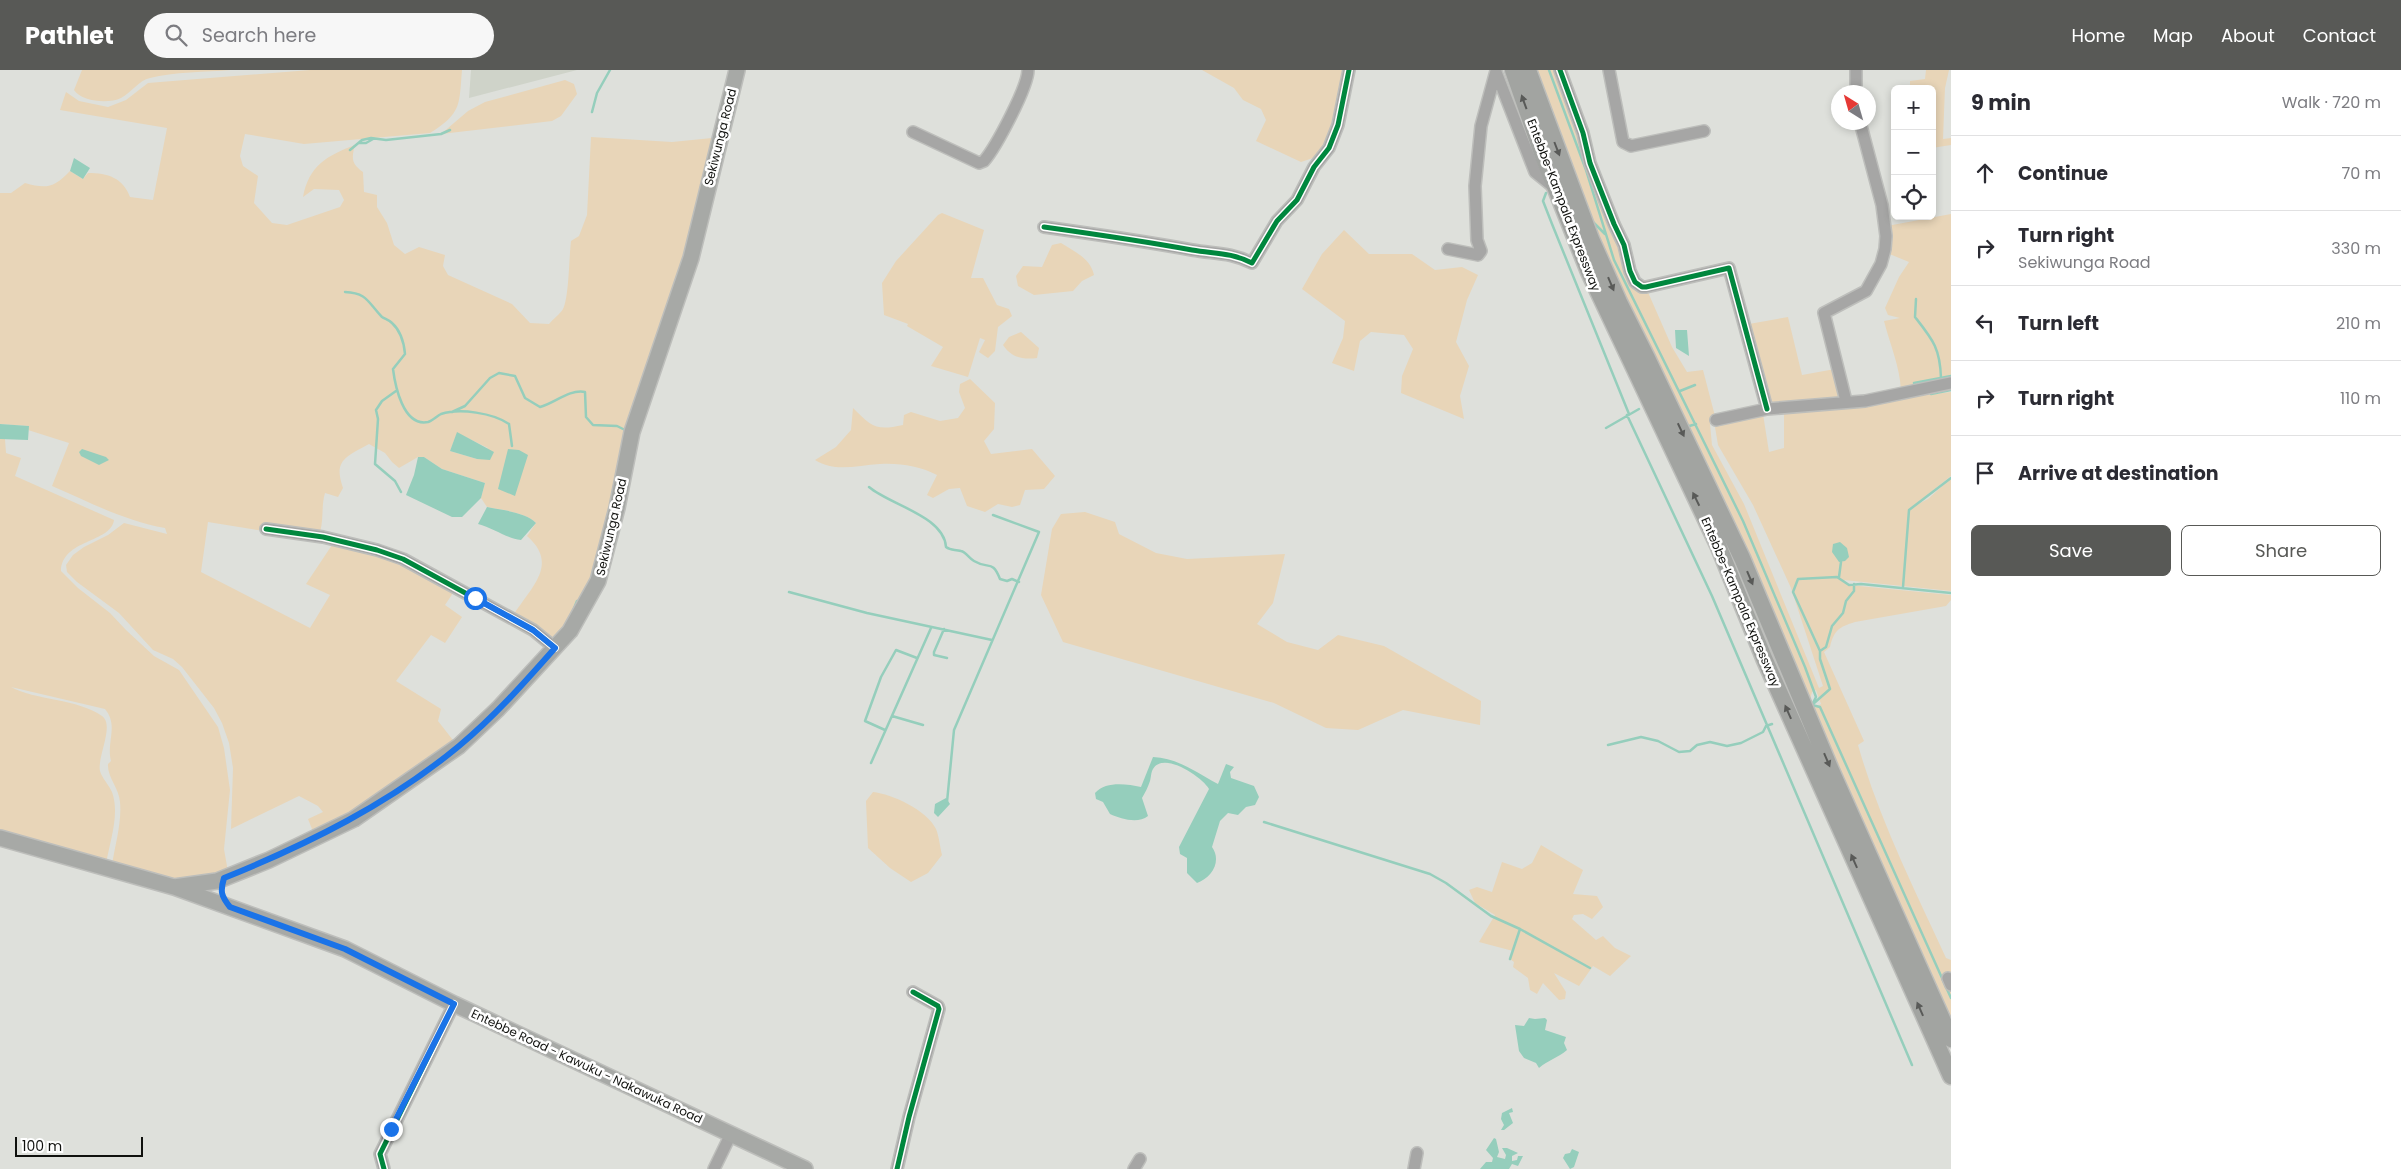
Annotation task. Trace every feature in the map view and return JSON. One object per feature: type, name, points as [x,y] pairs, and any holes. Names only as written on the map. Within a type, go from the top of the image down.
[{"type":"highway","name":"Entebbe-Kampala Expressway","points":[[1513,70],[1556,189],[1593,281],[1718,545],[1764,658],[1951,1076]]},
{"type":"highway","name":"Entebbe-Kampala Expressway","points":[[1528,70],[1592,239],[1619,302],[1738,550],[1834,777],[1951,1039]]},
{"type":"main road","name":"Sekiwunga Road","points":[[174,887],[224,878],[269,860],[354,819],[459,746],[498,709],[570,631],[598,581],[617,508],[632,432],[691,258],[737,70]]},
{"type":"main road","name":"Entebbe Road - Kawuku - Nakawuka Road","points":[[0,838],[174,887],[345,949],[454,1004],[805,1169]]},
{"type":"main road","points":[[224,878],[220,890],[222,898],[230,907]]},
{"type":"street","points":[[913,132],[979,163],[984,161],[1006,123],[1025,83],[1028,70]]},
{"type":"street","points":[[1044,227],[1114,236],[1201,252],[1226,253],[1252,263],[1277,221],[1296,200],[1314,167],[1329,148],[1338,125],[1349,70]]},
{"type":"street","points":[[1560,70],[1583,133],[1590,163],[1624,245],[1633,279],[1639,285],[1646,287],[1729,268],[1767,409]]},
{"type":"street","points":[[1609,70],[1623,142],[1631,146],[1704,131]]},
{"type":"street","points":[[1856,70],[1856,85]]},
{"type":"street","points":[[1495,71],[1535,172],[1556,189]]},
{"type":"street","points":[[1448,249],[1478,255],[1481,251],[1477,240],[1475,186],[1480,126],[1495,71]]},
{"type":"street","points":[[1846,401],[1824,313],[1849,302],[1866,291],[1881,264],[1886,242],[1880,197],[1862,130]]},
{"type":"street","points":[[1716,420],[1767,409],[1846,401],[1865,401],[1951,383]]},
{"type":"street","points":[[266,529],[323,537],[403,558],[533,630],[555,648]]},
{"type":"street","points":[[897,1169],[909,1117],[939,1009],[938,1006],[913,992]]},
{"type":"street","points":[[384,1169],[380,1154],[454,1004]]},
{"type":"street","points":[[714,1169],[731,1134]]},
{"type":"street","points":[[1414,1169],[1417,1153]]},
{"type":"shaded area","points":[[82,70],[231,70],[179,73],[150,78],[142,81],[121,98],[110,101],[96,101],[83,97],[74,90]]},
{"type":"shaded area","points":[[310,70],[462,70],[457,107],[448,120],[430,133],[304,144],[245,134],[240,156],[243,166],[258,176],[254,203],[272,223],[287,225],[340,207],[344,200],[339,190],[314,189],[303,197],[310,177],[320,164],[335,153],[355,145],[353,161],[363,172],[364,192],[377,195],[377,207],[387,223],[394,245],[405,254],[419,247],[445,255],[443,266],[448,275],[512,304],[530,323],[549,324],[562,311],[565,304],[571,241],[579,236],[587,215],[591,137],[672,142],[712,138],[688,242],[596,574],[557,643],[514,614],[534,584],[542,566],[541,556],[536,546],[527,536],[536,523],[532,519],[520,514],[487,507],[481,498],[485,483],[442,469],[424,457],[418,457],[399,468],[385,453],[369,444],[348,456],[341,465],[340,479],[343,488],[338,497],[325,493],[320,532],[264,531],[208,522],[201,572],[310,628],[330,595],[306,584],[332,545],[389,558],[455,590],[445,605],[462,617],[445,643],[431,635],[396,681],[441,709],[438,721],[456,744],[351,818],[314,834],[308,819],[323,812],[318,806],[299,796],[231,829],[233,768],[229,743],[214,708],[182,667],[173,659],[153,650],[119,613],[77,582],[67,572],[66,565],[73,555],[108,535],[124,523],[167,534],[165,528],[121,516],[52,486],[69,443],[28,430],[29,426],[0,424],[0,193],[11,193],[25,183],[49,186],[59,181],[70,171],[83,179],[88,173],[102,174],[114,178],[123,185],[130,197],[153,200],[167,128],[60,110],[66,92],[79,101],[108,107],[126,100],[148,83]],"holes":[[[457,433],[488,448],[477,459],[450,451]]]},
{"type":"shaded area","points":[[471,70],[577,70],[469,98]]},
{"type":"shaded area","points":[[1202,70],[1345,70],[1329,138],[1319,156],[1301,162],[1256,141],[1266,120],[1261,109],[1243,100],[1234,88]]},
{"type":"shaded area","points":[[1534,70],[1556,70],[1605,200],[1627,274],[1647,290],[1672,347],[1687,372],[1703,370],[1716,420],[1710,424],[1712,445],[1744,504],[1819,688],[1823,686],[1791,588],[1753,505],[1718,445],[1715,427],[1720,422],[1763,414],[1769,452],[1784,448],[1784,411],[1951,392],[1951,476],[1912,507],[1928,499],[1951,478],[1951,591],[1844,580],[1849,585],[1951,595],[1951,600],[1946,606],[1855,622],[1845,626],[1835,633],[1830,647],[1824,652],[1864,741],[1858,745],[1876,800],[1946,958],[1951,960],[1951,1020],[1812,709],[1821,704],[1816,690],[1812,692],[1809,703],[1610,266]]},
{"type":"shaded area","points":[[1926,70],[1949,70],[1945,88],[1943,139],[1951,138],[1951,145],[1936,147],[1936,85],[1910,85],[1910,81],[1925,79]]},
{"type":"shaded area","points":[[565,80],[574,84],[577,94],[561,116],[552,121],[441,134],[468,111],[485,102]]},
{"type":"shaded area","points":[[74,158],[90,168],[83,179],[70,171]]},
{"type":"shaded area","points":[[942,213],[984,230],[971,278],[983,278],[997,305],[1009,309],[1012,316],[998,327],[995,351],[988,358],[979,352],[985,340],[980,338],[968,377],[931,366],[943,347],[907,326],[908,324],[884,315],[882,283],[896,261],[938,215]]},
{"type":"shaded area","points":[[1951,214],[1951,382],[1901,391],[1897,364],[1884,321],[1900,318],[1888,315],[1885,308],[1899,277],[1909,262],[1887,253],[1887,226],[1919,220],[1936,220],[1936,217]]},
{"type":"shaded area","points":[[1344,230],[1369,254],[1412,254],[1435,270],[1462,267],[1478,275],[1467,300],[1456,342],[1469,366],[1460,396],[1464,419],[1401,393],[1402,376],[1413,349],[1404,335],[1371,332],[1360,341],[1354,371],[1332,363],[1343,338],[1345,321],[1302,289],[1322,254]]},
{"type":"shaded area","points":[[1061,243],[1086,260],[1094,275],[1082,281],[1073,291],[1034,295],[1018,286],[1016,276],[1023,266],[1042,267],[1052,245]]},
{"type":"shaded area","points":[[1788,317],[1802,375],[1835,369],[1840,398],[1769,406],[1749,324]]},
{"type":"shaded area","points":[[1675,330],[1687,330],[1689,356],[1676,348]]},
{"type":"shaded area","points":[[1021,332],[1039,348],[1037,358],[1017,357],[1003,345],[1009,337]]},
{"type":"shaded area","points":[[970,379],[995,403],[994,429],[984,441],[991,454],[1032,449],[1055,476],[1044,489],[1025,490],[1020,505],[1012,507],[998,504],[985,512],[967,506],[960,488],[949,489],[933,498],[927,495],[937,475],[910,466],[888,464],[839,467],[823,464],[815,460],[836,447],[851,430],[853,408],[865,420],[875,426],[886,428],[903,425],[904,415],[911,412],[940,421],[958,418],[965,408],[959,392],[960,384]]},
{"type":"shaded area","points":[[0,424],[29,426],[28,440],[0,439]]},
{"type":"shaded area","points":[[457,432],[494,452],[490,460],[477,459],[450,451]]},
{"type":"shaded area","points":[[0,439],[5,439],[6,453],[21,458],[15,476],[114,520],[111,527],[105,533],[69,553],[63,561],[61,571],[78,588],[110,613],[154,656],[179,670],[218,727],[224,748],[230,790],[224,849],[228,872],[176,883],[112,865],[120,810],[118,792],[108,769],[108,764],[111,761],[112,728],[109,715],[105,709],[11,687],[32,695],[81,706],[92,710],[106,720],[107,726],[100,771],[112,792],[115,818],[106,864],[0,834]]},
{"type":"shaded area","points":[[82,449],[106,457],[109,460],[99,465],[81,456],[79,452]]},
{"type":"shaded area","points":[[508,449],[519,450],[528,455],[515,496],[498,489]]},
{"type":"shaded area","points":[[418,457],[424,457],[442,469],[485,483],[481,498],[462,517],[452,517],[406,495],[414,475]]},
{"type":"shaded area","points":[[487,507],[520,514],[532,519],[536,523],[521,540],[510,537],[478,524]]},
{"type":"shaded area","points":[[1085,512],[1115,522],[1119,534],[1156,553],[1187,559],[1285,554],[1273,603],[1257,624],[1287,642],[1318,650],[1338,635],[1384,646],[1481,701],[1480,725],[1403,710],[1358,730],[1326,728],[1274,703],[1063,642],[1041,595],[1052,529],[1061,514]]},
{"type":"shaded area","points":[[1840,542],[1847,548],[1849,557],[1845,561],[1839,562],[1832,552],[1833,544]]},
{"type":"shaded area","points":[[1153,757],[1179,763],[1218,784],[1226,764],[1234,767],[1230,772],[1231,778],[1254,786],[1259,797],[1255,805],[1246,807],[1238,815],[1228,813],[1220,821],[1212,847],[1215,852],[1216,863],[1211,873],[1197,883],[1187,873],[1187,858],[1180,854],[1179,847],[1209,789],[1199,778],[1174,764],[1158,764],[1152,770],[1149,783],[1142,798],[1148,816],[1139,820],[1124,819],[1110,814],[1103,802],[1096,799],[1095,793],[1110,785],[1123,784],[1141,787]]},
{"type":"shaded area","points":[[873,792],[890,796],[917,809],[925,815],[936,829],[942,855],[928,873],[911,882],[890,868],[868,848],[866,801]]},
{"type":"shaded area","points":[[946,798],[950,804],[938,817],[934,813],[935,804]]},
{"type":"shaded area","points":[[1541,845],[1583,870],[1573,894],[1597,896],[1603,907],[1592,919],[1583,914],[1574,915],[1572,919],[1596,940],[1603,936],[1615,948],[1631,956],[1610,976],[1593,966],[1579,986],[1554,973],[1566,992],[1565,999],[1559,1000],[1543,983],[1537,994],[1530,990],[1528,978],[1513,967],[1514,962],[1510,959],[1513,951],[1479,942],[1495,915],[1475,903],[1469,890],[1477,887],[1492,892],[1502,862],[1522,869],[1532,863]]},
{"type":"shaded area","points":[[1529,1018],[1545,1018],[1547,1020],[1545,1030],[1566,1037],[1564,1043],[1567,1050],[1539,1068],[1536,1063],[1524,1058],[1519,1051],[1515,1025],[1524,1026]]},
{"type":"shaded area","points":[[1512,1108],[1513,1112],[1509,1113],[1513,1123],[1504,1130],[1501,1130],[1504,1125],[1501,1119],[1502,1113]]},
{"type":"shaded area","points":[[1494,1138],[1496,1139],[1499,1152],[1497,1157],[1505,1159],[1506,1155],[1502,1148],[1518,1153],[1512,1156],[1512,1161],[1517,1160],[1518,1156],[1523,1156],[1518,1166],[1512,1164],[1509,1169],[1480,1169],[1486,1162],[1492,1162],[1493,1158],[1486,1150]]},
{"type":"shaded area","points":[[1572,1149],[1579,1152],[1574,1167],[1570,1169],[1563,1158]]},
{"type":"waterway","points":[[592,112],[597,93],[610,70]]},
{"type":"waterway","points":[[1549,70],[1586,170],[1614,260],[1743,521],[1805,667],[1816,697],[1812,705]]},
{"type":"waterway","points":[[350,150],[362,140],[371,138],[386,140],[441,134],[450,130]]},
{"type":"waterway","points":[[359,143],[366,143],[373,139]]},
{"type":"waterway","points":[[1546,193],[1543,201],[1629,414]]},
{"type":"waterway","points":[[1593,222],[1605,234]]},
{"type":"waterway","points":[[345,292],[359,294],[382,317],[390,321],[400,333],[405,354],[393,369],[398,394],[406,412],[412,418],[419,422],[428,422],[441,414],[449,412],[485,414],[509,424],[512,446]]},
{"type":"waterway","points":[[1916,299],[1915,317],[1927,332],[1937,352],[1941,378]]},
{"type":"waterway","points":[[452,412],[465,406],[490,378],[499,373],[515,376],[525,398],[540,407],[568,394],[585,392],[586,417],[593,425],[617,426],[627,431]]},
{"type":"waterway","points":[[1914,383],[1951,376]]},
{"type":"waterway","points":[[1680,391],[1695,385]]},
{"type":"waterway","points":[[1931,394],[1951,390]]},
{"type":"waterway","points":[[396,391],[382,401],[376,410],[378,419],[375,464],[395,481],[401,492]]},
{"type":"waterway","points":[[1606,428],[1639,409]]},
{"type":"waterway","points":[[1627,415],[1712,596],[1912,1065]]},
{"type":"waterway","points":[[1686,427],[1696,424]]},
{"type":"waterway","points":[[1903,587],[1909,510],[1951,478]]},
{"type":"waterway","points":[[869,487],[926,519],[943,536],[946,547],[959,550],[979,564],[992,567],[1000,579],[1007,581],[1012,579],[1019,582]]},
{"type":"waterway","points":[[947,802],[954,730],[1039,532],[993,515]]},
{"type":"waterway","points":[[1839,577],[1841,562]]},
{"type":"waterway","points":[[1820,651],[1793,592],[1798,579],[1837,577],[1849,585],[1861,584],[1951,593]]},
{"type":"waterway","points":[[1813,704],[1830,689],[1820,659],[1820,651],[1826,647],[1832,626],[1843,613],[1846,601],[1854,591],[1854,584]]},
{"type":"waterway","points":[[789,592],[867,613],[992,640]]},
{"type":"waterway","points":[[573,611],[577,601]]},
{"type":"waterway","points":[[871,763],[931,628]]},
{"type":"waterway","points":[[944,629],[934,655],[947,658]]},
{"type":"waterway","points":[[885,730],[865,721],[881,677],[896,650],[917,658]]},
{"type":"waterway","points":[[1812,705],[1820,707],[1951,998]]},
{"type":"waterway","points":[[892,716],[923,725]]},
{"type":"waterway","points":[[1608,745],[1641,737],[1658,741],[1679,752],[1690,751],[1697,745],[1710,742],[1727,746],[1741,743],[1763,732],[1766,726],[1772,724]]},
{"type":"waterway","points":[[1264,822],[1430,874],[1446,883],[1491,916],[1520,929],[1590,968]]},
{"type":"waterway","points":[[1510,959],[1520,929]]},
{"type":"cycle path","points":[[1044,227],[1222,254],[1252,263],[1277,221],[1297,200],[1314,167],[1329,148],[1338,125],[1349,70]]},
{"type":"cycle path","points":[[1560,70],[1583,133],[1590,163],[1624,245],[1630,271],[1635,282],[1642,287],[1646,287],[1729,268],[1767,409]]},
{"type":"cycle path","points":[[266,529],[323,537],[377,550],[403,559],[533,630],[555,648]]},
{"type":"cycle path","points":[[897,1169],[909,1117],[939,1009],[938,1006],[913,992]]},
{"type":"cycle path","points":[[384,1169],[380,1154],[454,1004]]},
{"type":"route","points":[[391,1129],[440,1028],[454,1004],[345,949],[230,907],[222,898],[220,890],[224,878],[269,860],[354,819],[412,780],[459,746],[498,709],[555,648],[533,630],[475,598]]}]
